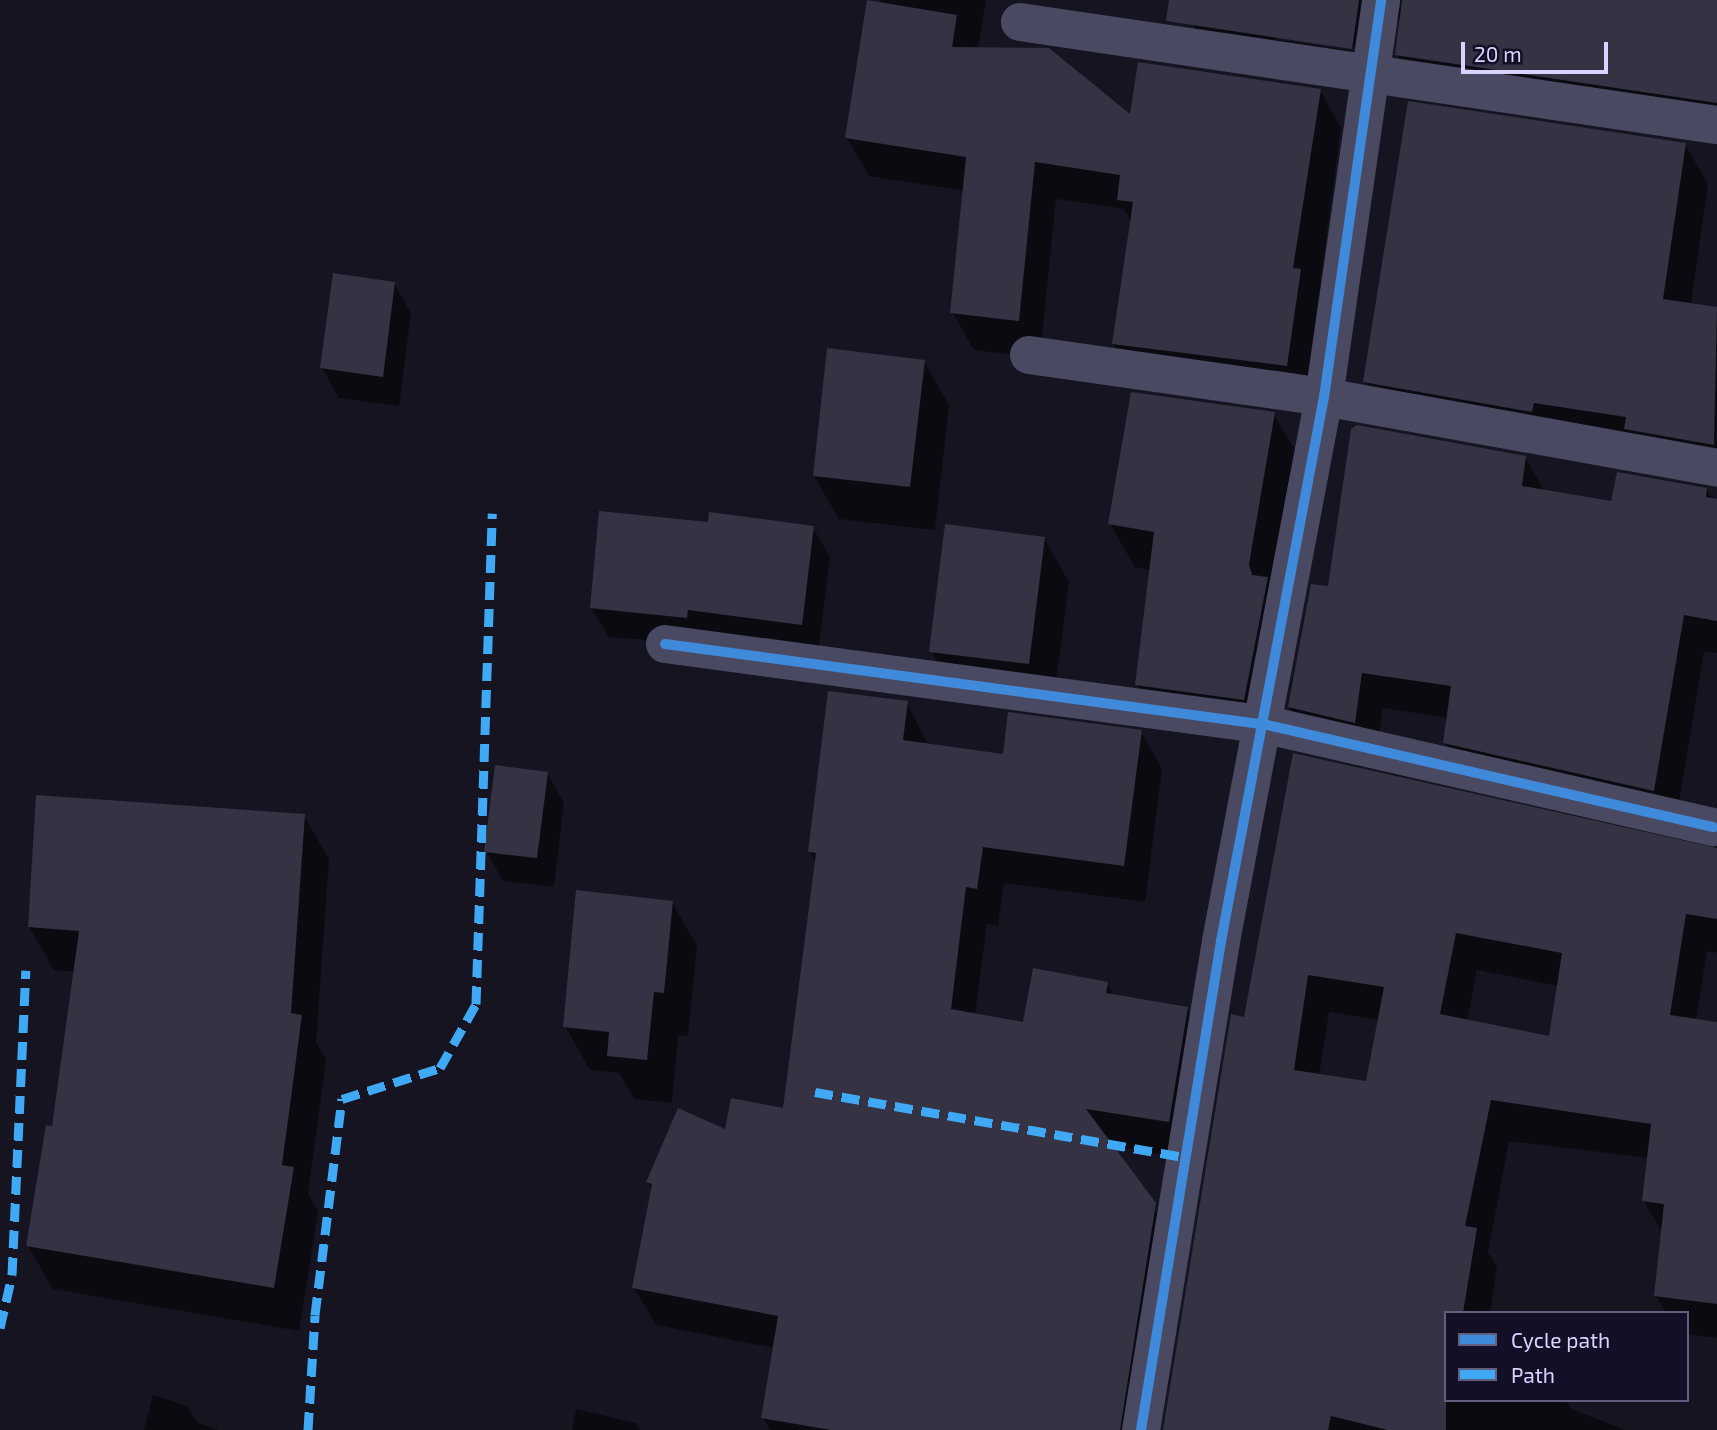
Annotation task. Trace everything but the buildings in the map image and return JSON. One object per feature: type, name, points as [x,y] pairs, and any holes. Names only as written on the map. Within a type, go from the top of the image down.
[{"type":"street","points":[[1141,1430],[1221,941],[1267,725],[1324,397],[1367,73],[1381,0]]},
{"type":"street","points":[[1020,22],[1717,125]]},
{"type":"street","points":[[1029,355],[1324,397],[1717,468]]},
{"type":"street","points":[[665,644],[1267,725],[1713,827]]},
{"type":"marked path","points":[[308,1430],[315,1315],[342,1099],[440,1068],[476,1004],[492,513]]},
{"type":"marked path","points":[[0,1328],[12,1275],[26,970]]},
{"type":"marked path","points":[[815,1092],[1189,1158]]},
{"type":"cycle path","points":[[1141,1430],[1221,941],[1324,397],[1381,0]]},
{"type":"cycle path","points":[[665,644],[1267,725],[1713,827]]}]
